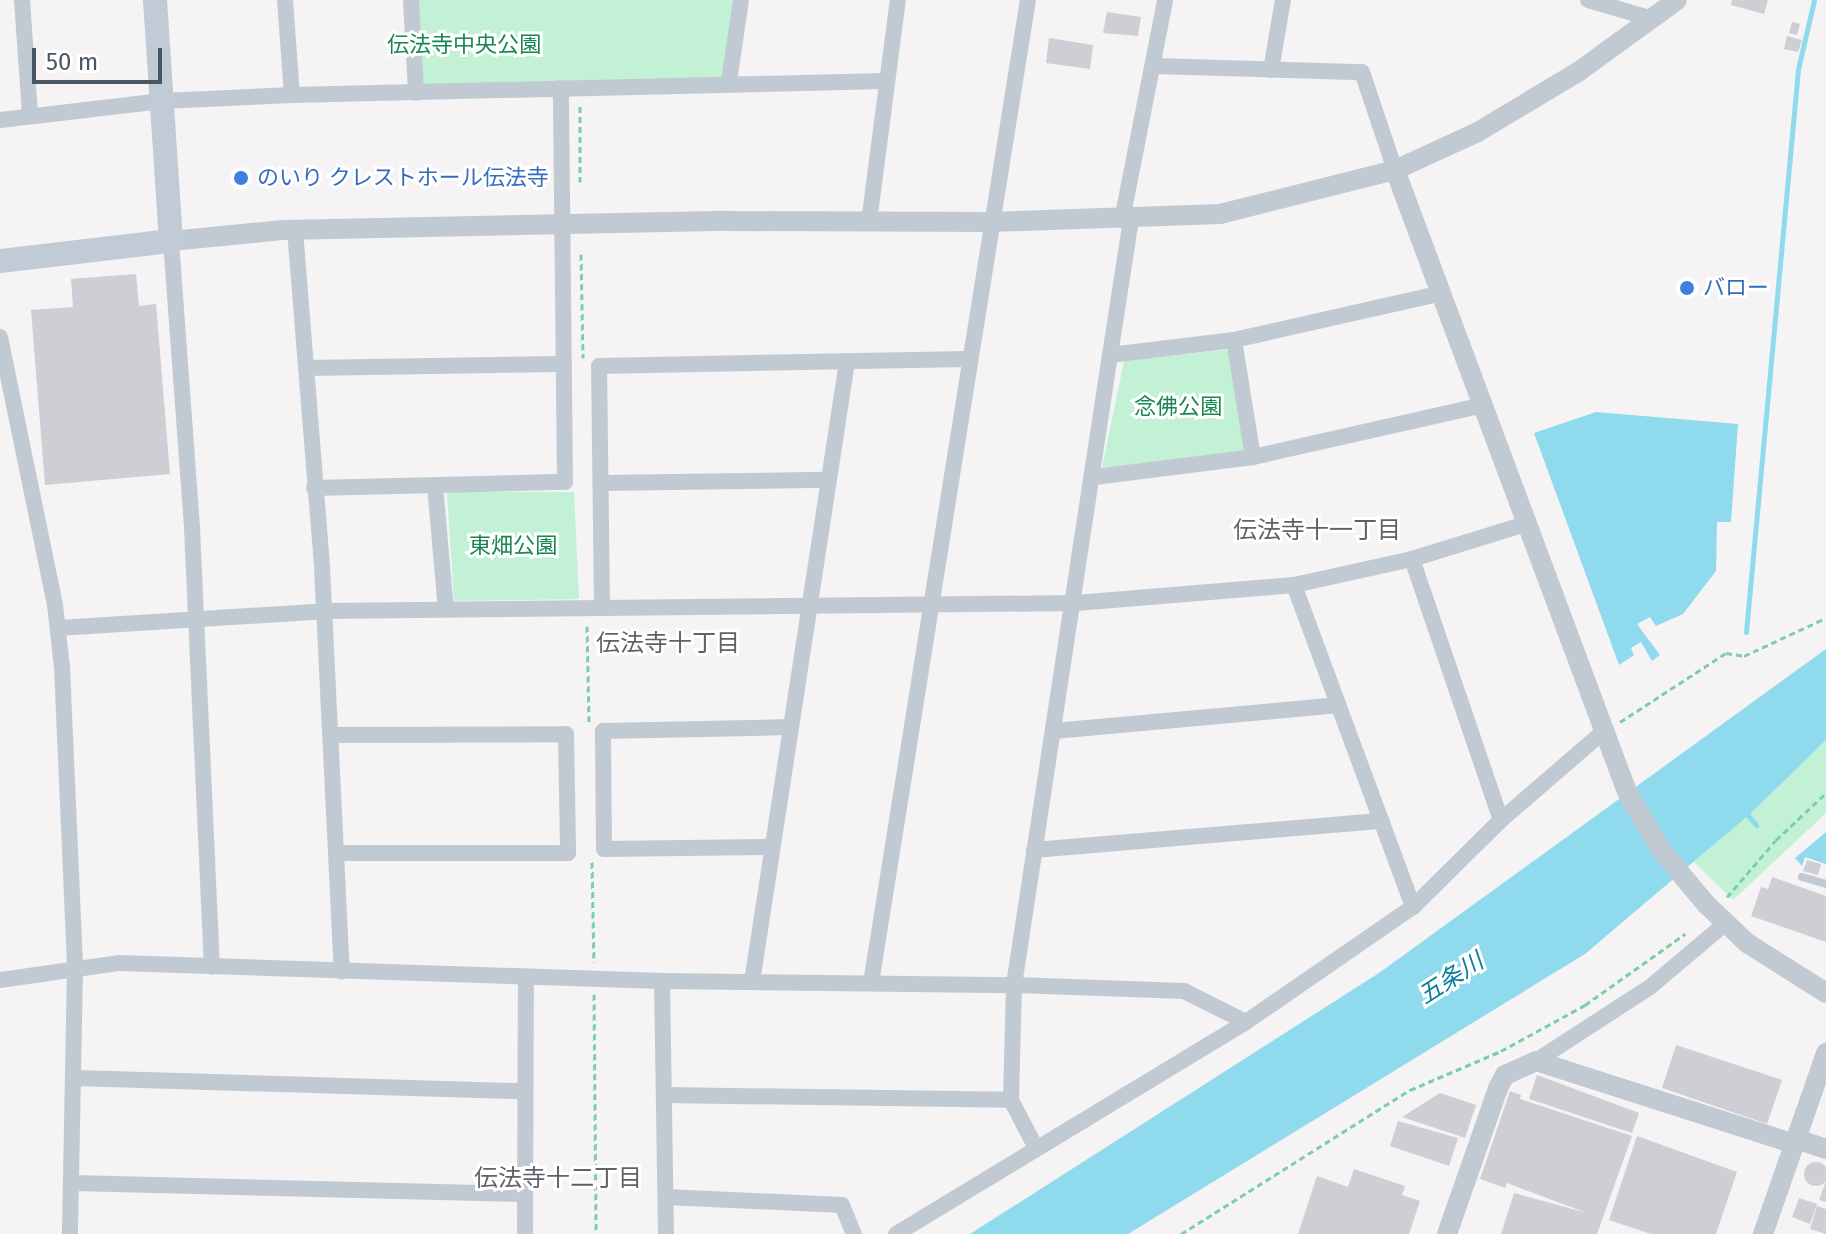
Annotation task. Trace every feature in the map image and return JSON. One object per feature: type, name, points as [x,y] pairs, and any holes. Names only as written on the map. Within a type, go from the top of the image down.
[{"type":"main road","points":[[0,261],[171,241],[155,0]]},
{"type":"street","points":[[22,0],[30,113]]},
{"type":"street","points":[[285,0],[292,95]]},
{"type":"street","points":[[411,0],[416,93]]},
{"type":"street","points":[[729,82],[741,0]]},
{"type":"street","points":[[869,222],[898,0]]},
{"type":"street","points":[[871,983],[968,359],[1028,0]]},
{"type":"street","points":[[1035,1146],[1011,1100],[1014,985],[1095,477],[1127,220],[1165,0]]},
{"type":"street","points":[[1271,70],[1283,0]]},
{"type":"street","points":[[1588,0],[1653,19]]},
{"type":"street","points":[[212,967],[196,618],[171,241],[295,230],[572,224],[1127,220],[1220,214],[1395,170],[1476,133],[1578,72],[1677,0]]},
{"type":"street","points":[[1154,66],[1362,72],[1395,170],[1529,523],[1610,756],[1661,850],[1715,913],[1747,943],[1826,993]]},
{"type":"street","points":[[0,120],[30,113],[162,101],[292,95],[729,82],[885,81]]},
{"type":"street","points":[[314,488],[565,482],[564,364],[572,224],[561,88]]},
{"type":"street","points":[[295,230],[325,611],[342,972]]},
{"type":"street","points":[[1110,355],[1234,340],[1442,293]]},
{"type":"street","points":[[0,337],[6,396],[58,628],[75,969],[70,1234]]},
{"type":"street","points":[[1234,340],[1253,457]]},
{"type":"street","points":[[594,608],[601,483],[599,366],[968,359]]},
{"type":"street","points":[[752,982],[847,362]]},
{"type":"street","points":[[306,368],[564,364]]},
{"type":"street","points":[[1095,477],[1253,457],[1484,405]]},
{"type":"street","points":[[601,483],[828,480]]},
{"type":"street","points":[[435,485],[446,610]]},
{"type":"street","points":[[58,628],[325,611],[930,608],[1076,603],[1294,585],[1412,559],[1529,523]]},
{"type":"street","points":[[1412,559],[1501,820]]},
{"type":"street","points":[[1294,585],[1413,907]]},
{"type":"street","points":[[1054,731],[1337,705]]},
{"type":"street","points":[[772,847],[604,849],[603,731],[790,727]]},
{"type":"street","points":[[896,1234],[1035,1146],[1246,1022],[1413,907],[1501,820],[1603,732]]},
{"type":"street","points":[[331,735],[566,734],[568,853],[336,853]]},
{"type":"street","points":[[1034,850],[1382,821]]},
{"type":"street","points":[[1447,1234],[1505,1075],[1536,1061],[1650,987],[1715,913]]},
{"type":"street","points":[[0,980],[120,963],[594,980],[1014,985],[1184,991],[1246,1022]]},
{"type":"street","points":[[525,1234],[526,978]]},
{"type":"street","points":[[662,981],[666,1234]]},
{"type":"street","points":[[1763,1234],[1826,1053]]},
{"type":"street","points":[[1536,1061],[1826,1149]]},
{"type":"street","points":[[75,1078],[525,1091]]},
{"type":"street","points":[[664,1095],[1011,1100]]},
{"type":"street","points":[[73,1183],[525,1194]]},
{"type":"street","points":[[666,1197],[842,1205],[854,1234]]},
{"type":"lane","points":[[1802,877],[1826,884]]},
{"type":"path","points":[[580,87],[572,224],[583,362]]},
{"type":"path","points":[[589,734],[594,608]]},
{"type":"path","points":[[1603,732],[1726,653],[1744,656],[1826,618]]},
{"type":"path","points":[[1181,1234],[1410,1090],[1501,1051],[1585,1005],[1715,913],[1776,840],[1826,793]]},
{"type":"path","points":[[592,855],[596,1234]]},
{"type":"green space","name":"伝法寺中央公園","points":[[412,0],[741,0],[729,82],[416,93]]},
{"type":"green space","name":"念佛公園","points":[[1231,349],[1246,453],[1102,468],[1124,361]]},
{"type":"green space","name":"東畑公園","points":[[447,492],[574,492],[579,599],[454,601]]},
{"type":"green space","points":[[1826,740],[1826,813],[1733,900],[1694,862]]},
{"type":"water","points":[[1596,412],[1738,424],[1731,522],[1717,522],[1716,571],[1683,614],[1656,626],[1650,617],[1637,624],[1660,655],[1652,661],[1641,642],[1631,648],[1634,655],[1619,665],[1534,433]]},
{"type":"water","name":"五条川","points":[[1826,649],[1826,740],[1751,813],[1585,954],[1128,1234],[970,1234],[1379,973]]},
{"type":"water","points":[[1826,832],[1826,864],[1805,857],[1802,866],[1795,858]]},
{"type":"building","points":[[1732,0],[1768,0],[1764,14],[1731,5]]},
{"type":"building","points":[[1107,12],[1141,17],[1138,36],[1103,33]]},
{"type":"building","points":[[1792,22],[1800,24],[1797,35],[1789,33]]},
{"type":"building","points":[[1787,36],[1802,40],[1798,52],[1784,49]]},
{"type":"building","points":[[1049,38],[1093,45],[1090,69],[1046,63]]},
{"type":"building","points":[[136,274],[139,306],[156,304],[170,474],[45,485],[31,310],[73,307],[71,279]]},
{"type":"building","points":[[1807,860],[1821,864],[1818,875],[1803,871]]},
{"type":"building","points":[[1772,877],[1826,896],[1826,942],[1751,916],[1761,887],[1768,889]]},
{"type":"building","points":[[1676,1045],[1782,1080],[1767,1124],[1662,1088]]},
{"type":"building","points":[[1537,1075],[1639,1113],[1632,1133],[1529,1099]]},
{"type":"building","points":[[1510,1091],[1521,1095],[1520,1099],[1632,1136],[1597,1234],[1501,1234],[1514,1193],[1587,1213],[1507,1183],[1505,1188],[1480,1179]]},
{"type":"building","points":[[1440,1093],[1476,1105],[1465,1138],[1402,1117]]},
{"type":"building","points":[[1398,1121],[1458,1138],[1449,1166],[1390,1146]]},
{"type":"building","points":[[1637,1136],[1737,1172],[1716,1234],[1651,1234],[1609,1220]]},
{"type":"building","points":[[1816,1162],[1824,1166],[1828,1174],[1824,1182],[1816,1186],[1808,1182],[1804,1174],[1808,1166]]},
{"type":"building","points":[[1354,1169],[1405,1186],[1402,1195],[1420,1201],[1409,1234],[1298,1234],[1317,1176],[1348,1187]]},
{"type":"building","points":[[1826,1181],[1826,1202],[1819,1200]]},
{"type":"building","points":[[1799,1198],[1817,1204],[1810,1224],[1792,1217]]},
{"type":"building","points":[[1817,1206],[1826,1209],[1826,1234],[1810,1229]]},
{"type":"waterway","points":[[1746,632],[1798,69],[1814,0]]},
{"type":"waterway","points":[[1746,813],[1756,825]]},
{"type":"place","name":"のいり クレストホール伝法寺","points":[[241,178]]},
{"type":"place","name":"バロー","points":[[1687,288]]},
{"type":"district","name":"伝法寺十一丁目","points":[[1317,531]]},
{"type":"district","name":"伝法寺十丁目","points":[[668,644]]},
{"type":"district","name":"伝法寺十二丁目","points":[[558,1179]]}]
